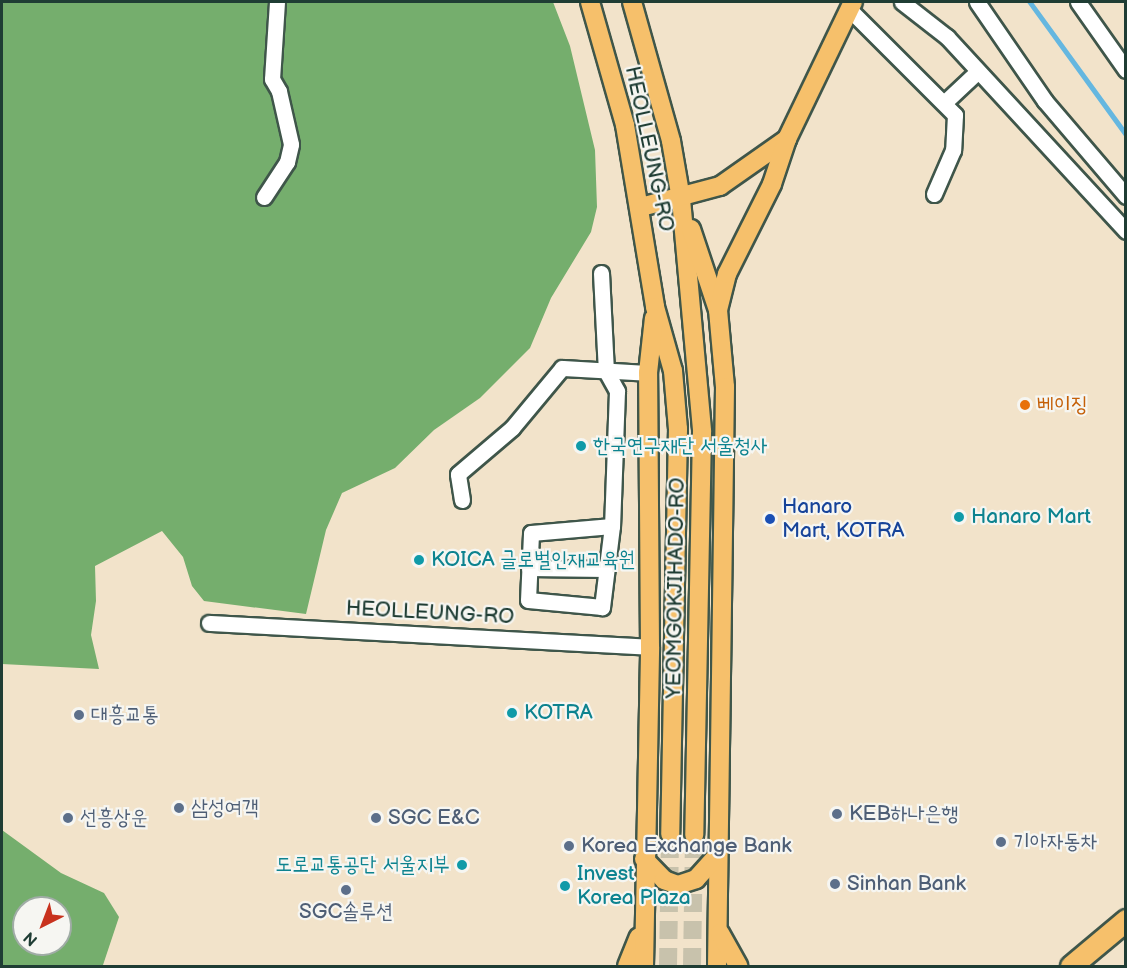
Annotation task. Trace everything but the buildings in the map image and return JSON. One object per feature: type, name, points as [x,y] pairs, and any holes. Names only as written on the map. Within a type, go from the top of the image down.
[{"type":"highway","points":[[1071,966],[1125,920]]},
{"type":"main road","name":"HEOLLEUNG-RO","points":[[590,2],[626,125],[641,207],[655,307]]},
{"type":"main road","name":"HEOLLEUNG-RO","points":[[632,2],[670,141],[681,199]]},
{"type":"main road","points":[[718,310],[727,274],[772,184],[787,139],[851,5]]},
{"type":"main road","points":[[641,207],[681,199],[720,186],[787,139]]},
{"type":"main road","points":[[681,199],[718,310],[726,463],[716,857],[717,966]]},
{"type":"main road","name":"YEOMGOKJIHADO-RO","points":[[681,199],[702,432],[694,836]]},
{"type":"main road","points":[[644,966],[644,859],[650,646],[648,373],[655,307]]},
{"type":"main road","name":"YEOMGOKJIHADO-RO","points":[[655,307],[673,371],[678,429],[670,834]]},
{"type":"main road","points":[[644,859],[664,880],[678,885],[696,879],[716,857]]},
{"type":"main road","points":[[627,966],[644,917]]},
{"type":"main road","points":[[716,920],[738,966]]},
{"type":"street","points":[[264,197],[286,162],[291,144],[279,91],[272,79],[277,2]]},
{"type":"street","points":[[903,2],[947,37],[1125,231]]},
{"type":"street","points":[[977,2],[1044,101],[1125,196]]},
{"type":"street","points":[[1078,2],[1125,70]]},
{"type":"street","points":[[851,5],[956,115],[953,150],[934,194]]},
{"type":"street","points":[[945,102],[978,71]]},
{"type":"street","points":[[601,273],[606,371],[617,391],[612,526],[602,607],[528,600],[531,533],[612,526]]},
{"type":"street","points":[[462,501],[458,474],[512,428],[562,368],[648,373]]},
{"type":"street","points":[[529,568],[606,569]]},
{"type":"street","name":"HEOLLEUNG-RO","points":[[208,623],[650,646]]},
{"type":"green space","points":[[2,2],[553,2],[570,46],[595,150],[597,207],[591,232],[551,298],[530,348],[480,398],[434,430],[395,468],[342,493],[326,530],[306,614],[204,601],[192,586],[183,557],[162,531],[95,566],[96,601],[91,635],[99,669],[2,664]]},
{"type":"green space","points":[[2,830],[61,873],[104,893],[119,917],[103,965],[2,965]]},
{"type":"waterway","points":[[1030,2],[1126,134]]},
{"type":"tunnel","points":[[668,966],[670,834]]},
{"type":"tunnel","points":[[692,966],[694,835]]},
{"type":"place","name":"베이징","points":[[1025,405]]},
{"type":"place","name":"한국연구재단 서울청사","points":[[581,446]]},
{"type":"place","name":"Hanaro Mart","points":[[959,517]]},
{"type":"place","name":"Hanaro Mart, KOTRA","points":[[770,519]]},
{"type":"place","name":"KOICA 글로벌인재교육원","points":[[419,560]]},
{"type":"place","name":"KOTRA","points":[[512,713]]},
{"type":"place","name":"대흥교통","points":[[79,715]]},
{"type":"place","name":"삼성여객","points":[[179,808]]},
{"type":"place","name":"KEB하나은행","points":[[837,814]]},
{"type":"place","name":"선흥상운","points":[[68,818]]},
{"type":"place","name":"SGC E&C","points":[[376,818]]},
{"type":"place","name":"기아자동차","points":[[1001,842]]},
{"type":"place","name":"Korea Exchange Bank","points":[[569,846]]},
{"type":"place","name":"도로교통공단 서울지부","points":[[462,865]]},
{"type":"place","name":"Sinhan Bank","points":[[835,884]]},
{"type":"place","name":"Invest Korea Plaza","points":[[565,886]]},
{"type":"place","name":"SGC솔루션","points":[[346,890]]}]
